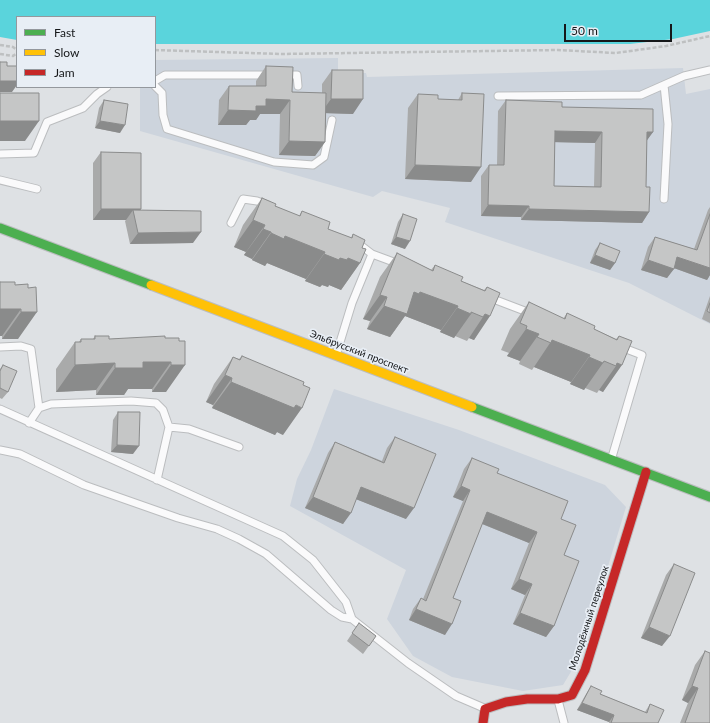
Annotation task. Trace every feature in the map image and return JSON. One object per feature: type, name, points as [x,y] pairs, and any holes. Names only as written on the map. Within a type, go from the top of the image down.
[{"type":"main road","name":"Эльбрусский проспект","points":[[0,228],[612,458],[710,497]]},
{"type":"main road","name":"Молодёжный переулок","points":[[485,709],[506,702],[527,699],[558,699],[572,695],[585,670],[646,472]]},
{"type":"main road","points":[[483,723],[485,709]]},
{"type":"lane","points":[[498,96],[641,95],[684,76],[710,70]]},
{"type":"lane","points":[[156,80],[165,75],[297,75],[298,86]]},
{"type":"lane","points":[[664,85],[668,124],[664,199]]},
{"type":"lane","points":[[156,87],[162,93],[163,115],[167,129],[274,162],[313,165],[324,157],[332,120]]},
{"type":"lane","points":[[0,154],[34,153],[47,122],[83,108],[96,94],[105,88]]},
{"type":"lane","points":[[0,180],[37,189]]},
{"type":"lane","points":[[231,223],[243,199],[257,201],[278,209]]},
{"type":"lane","points":[[349,238],[356,241],[372,254],[409,268]]},
{"type":"lane","points":[[336,354],[352,303],[372,254]]},
{"type":"lane","points":[[482,295],[540,317]]},
{"type":"lane","points":[[612,458],[642,355],[613,344]]},
{"type":"lane","points":[[0,347],[21,346],[31,349],[38,408],[29,423]]},
{"type":"lane","points":[[38,408],[51,404],[131,401],[156,402],[163,410],[169,427],[157,480]]},
{"type":"lane","points":[[0,409],[283,536],[313,560],[346,602],[352,619]]},
{"type":"lane","points":[[169,427],[189,429],[239,447]]},
{"type":"lane","points":[[0,450],[20,454],[84,485],[178,518],[217,529],[239,539],[266,554],[331,610],[342,617],[352,619],[408,663],[456,696],[485,709]]},
{"type":"lane","points":[[558,699],[564,723]]},
{"type":"path","points":[[156,50],[281,54],[543,50],[616,53],[666,46],[710,36]]},
{"type":"path","points":[[0,45],[13,47],[16,49]]},
{"type":"path","points":[[0,54],[13,56],[16,54]]},
{"type":"shaded area","points":[[338,58],[338,72],[366,73],[367,77],[683,68],[686,94],[710,89],[710,324],[629,283],[445,222],[450,208],[382,191],[373,197],[140,131],[140,88],[156,88],[156,60]]},
{"type":"shaded area","points":[[334,389],[459,430],[605,485],[626,507],[581,655],[563,685],[523,691],[452,677],[413,656],[387,619],[406,570],[290,506],[297,479],[311,450]]},
{"type":"water","points":[[0,0],[710,0],[710,31],[673,39],[630,44],[156,44],[156,16],[16,16],[16,40],[0,37]]},
{"type":"building","points":[[0,62],[7,62],[7,66],[16,66],[16,81],[0,81]]},
{"type":"building","points":[[266,66],[293,67],[292,92],[326,93],[325,142],[289,141],[290,100],[266,99],[266,106],[256,106],[256,111],[228,110],[229,86],[266,86]]},
{"type":"building","points":[[332,70],[363,70],[363,99],[331,99]]},
{"type":"building","points":[[0,93],[39,93],[39,121],[0,121]]},
{"type":"building","points":[[462,93],[484,94],[481,167],[415,165],[418,94],[438,95],[438,99],[462,100]]},
{"type":"building","points":[[104,100],[128,104],[125,125],[100,121]]},
{"type":"building","points":[[506,100],[562,102],[562,107],[653,109],[653,132],[647,132],[646,187],[650,187],[649,212],[529,209],[529,206],[488,205],[489,165],[504,165]],"holes":[[[555,131],[602,132],[601,187],[554,186]]]},
{"type":"building","points":[[101,152],[141,153],[141,209],[101,209]]},
{"type":"building","points":[[262,198],[276,204],[275,206],[300,216],[302,211],[330,222],[328,229],[352,238],[353,234],[365,240],[362,248],[366,249],[360,263],[348,258],[347,260],[340,258],[339,260],[324,254],[325,252],[285,236],[284,239],[263,229],[265,225],[253,220]]},
{"type":"building","points":[[133,210],[201,211],[201,232],[138,233]]},
{"type":"building","points":[[403,214],[417,219],[410,241],[396,237]]},
{"type":"building","points":[[710,214],[710,268],[677,257],[674,269],[648,260],[655,237],[697,250]]},
{"type":"building","points":[[600,243],[620,251],[615,263],[595,255]]},
{"type":"building","points":[[397,253],[433,271],[435,265],[463,277],[461,281],[485,291],[487,287],[500,293],[490,316],[485,314],[483,317],[471,312],[471,314],[457,308],[458,306],[420,292],[419,294],[414,292],[407,314],[384,306],[387,297],[380,295]]},
{"type":"building","points":[[0,282],[15,282],[15,285],[28,284],[28,288],[36,287],[37,312],[21,312],[21,309],[0,309]]},
{"type":"building","points":[[529,302],[565,319],[567,313],[595,326],[594,329],[617,340],[619,336],[632,341],[622,365],[617,363],[616,366],[604,361],[603,363],[589,357],[590,355],[552,340],[551,343],[537,337],[539,334],[526,329],[527,326],[520,323]]},
{"type":"building","points":[[710,303],[710,313],[707,311]]},
{"type":"building","points":[[95,336],[109,336],[109,339],[165,336],[165,338],[179,338],[179,341],[185,341],[185,365],[171,365],[171,362],[143,362],[143,368],[115,368],[115,363],[75,365],[75,342],[81,342],[81,339],[95,339]]},
{"type":"building","points":[[242,356],[304,382],[303,385],[310,388],[302,408],[296,405],[294,408],[231,382],[232,378],[225,375],[233,357],[240,360]]},
{"type":"building","points":[[3,365],[17,371],[8,392],[0,388],[0,371]]},
{"type":"building","points":[[118,412],[140,412],[139,446],[117,445]]},
{"type":"building","points":[[395,437],[436,454],[414,508],[361,487],[351,513],[313,497],[335,442],[384,463]]},
{"type":"building","points":[[472,458],[499,469],[497,473],[568,501],[561,519],[576,525],[564,555],[579,561],[554,626],[520,613],[532,584],[519,579],[537,532],[487,512],[453,598],[461,601],[452,624],[416,609],[421,598],[426,601],[470,490],[461,486]]},
{"type":"building","points":[[674,564],[695,573],[670,636],[649,627]]},
{"type":"building","points":[[359,623],[376,636],[369,646],[352,633]]},
{"type":"building","points":[[705,651],[710,653],[710,723],[685,723],[698,688],[692,686]]},
{"type":"building","points":[[591,686],[602,691],[600,694],[647,713],[650,704],[664,710],[658,723],[611,723],[614,715],[582,703]]},
{"type":"traffic: fast","points":[[0,228],[151,285]]},
{"type":"traffic: fast","points":[[472,407],[710,497]]},
{"type":"traffic: slow","points":[[151,285],[472,407]]},
{"type":"traffic: jam","points":[[483,723],[485,709],[506,702],[527,699],[558,699],[572,695],[585,670],[646,472]]}]
